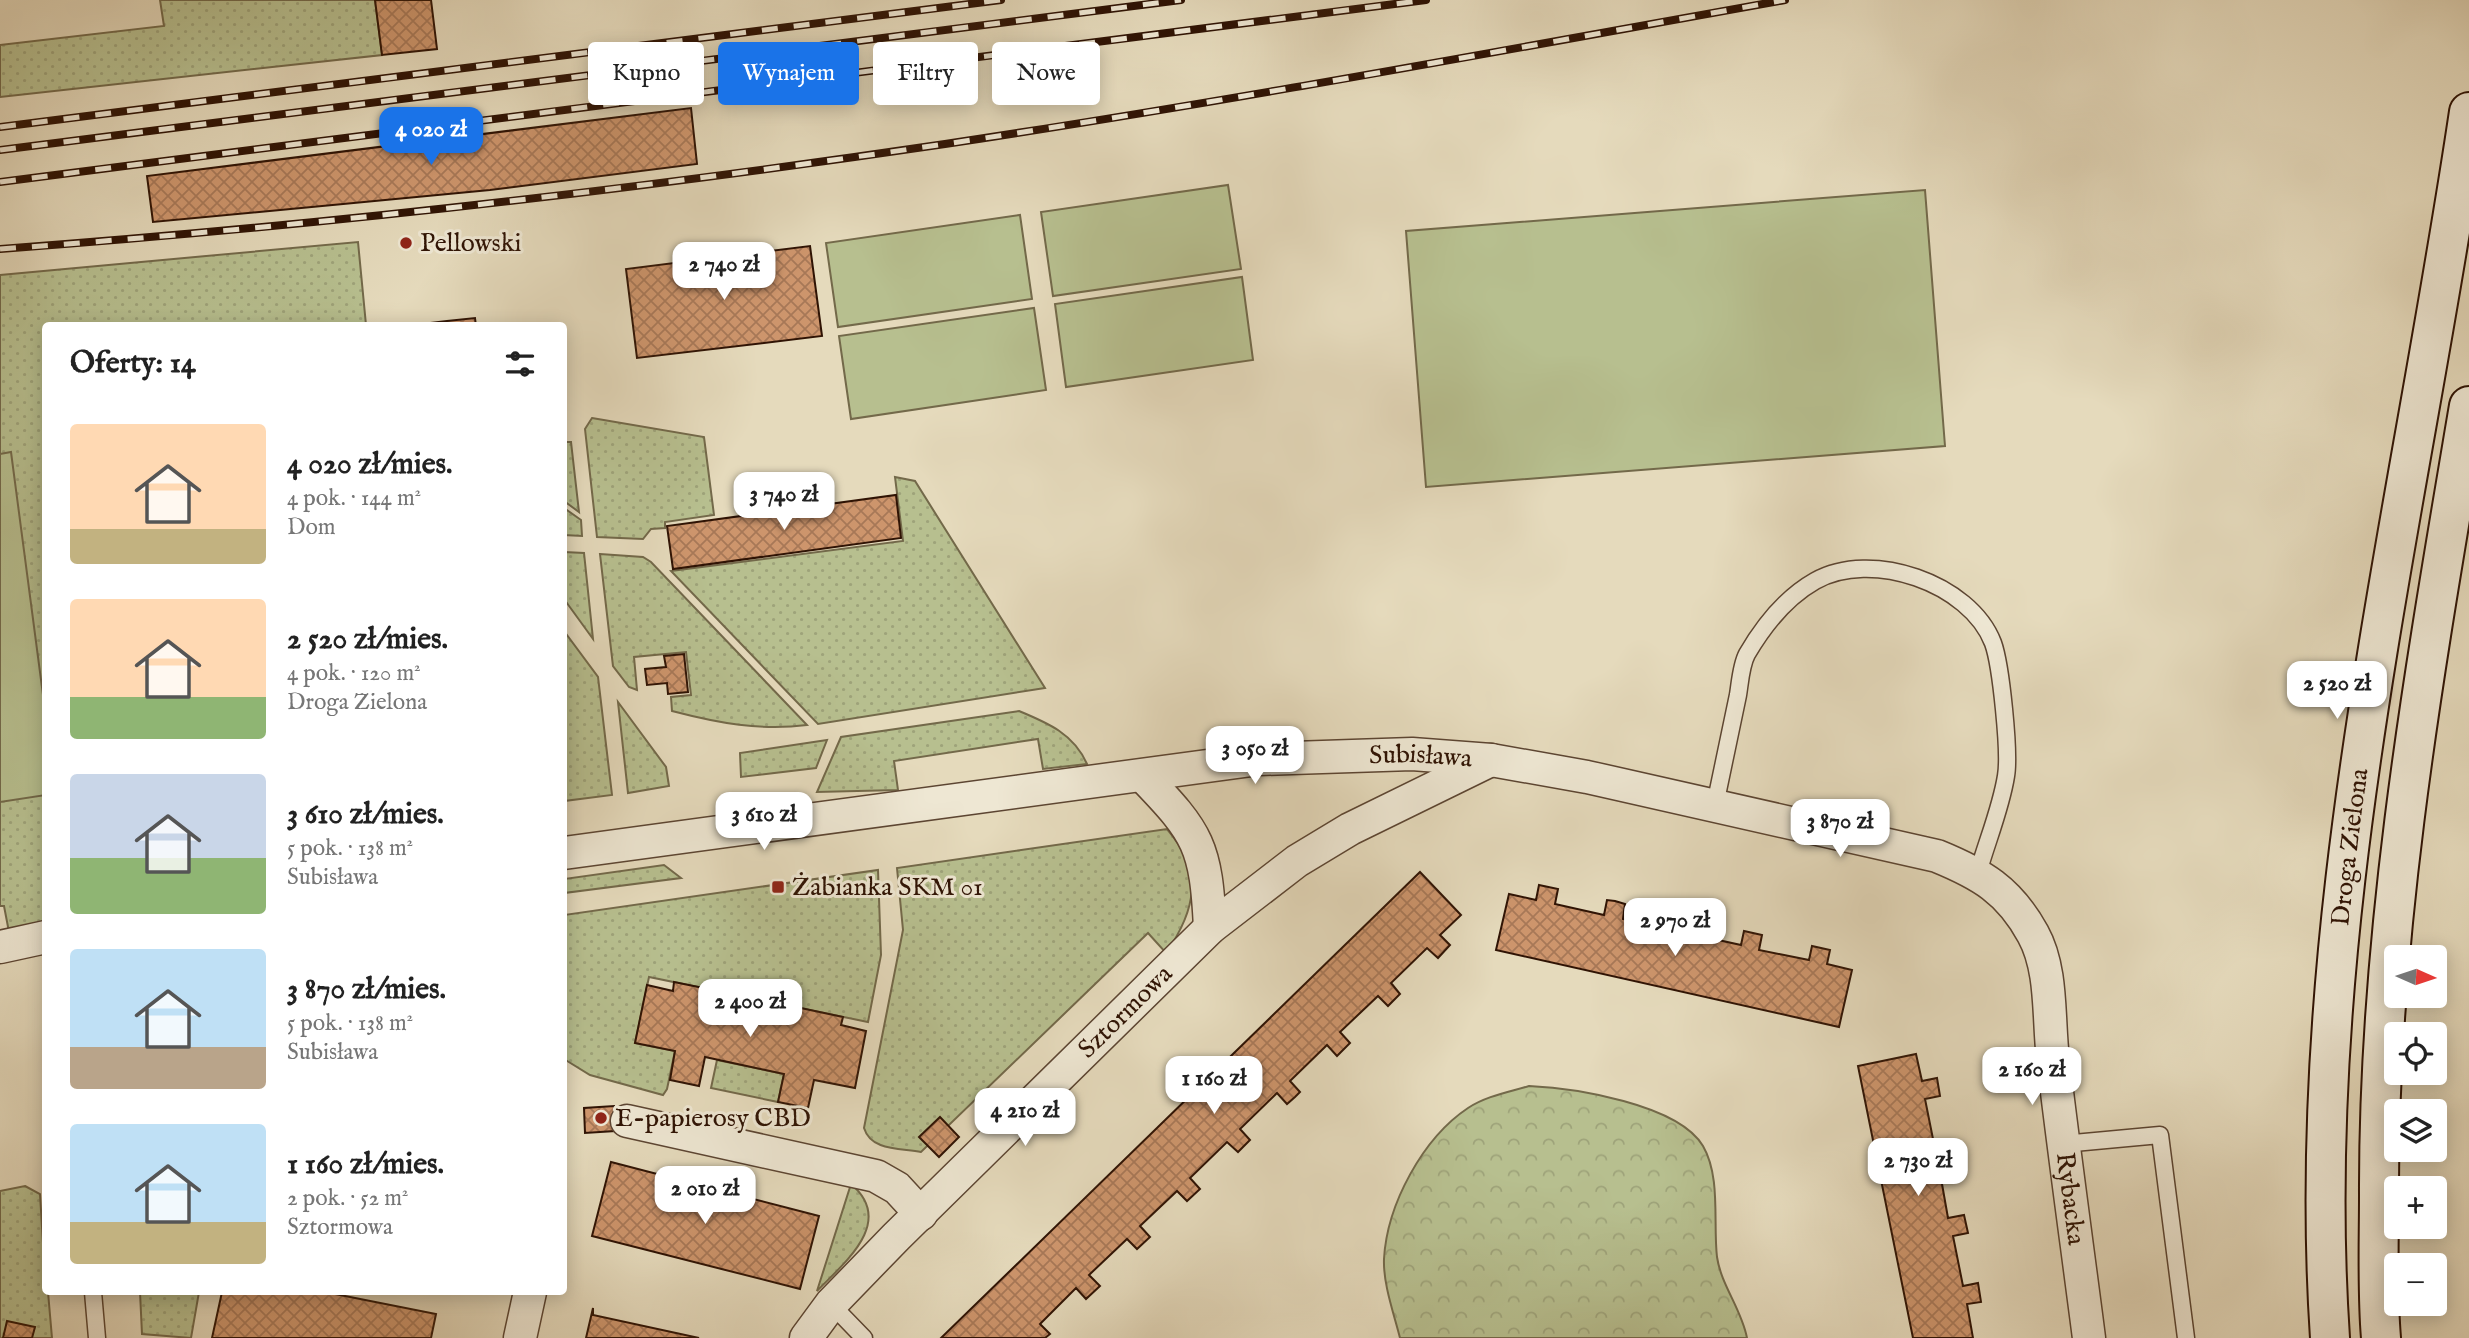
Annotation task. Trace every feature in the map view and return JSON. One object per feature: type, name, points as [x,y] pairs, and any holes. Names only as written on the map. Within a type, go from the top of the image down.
[{"type":"street","name":"Droga Zielona","points":[[2330,1338],[2326,1174],[2332,1003],[2339,931],[2381,616],[2469,112]]},
{"type":"street","name":"Droga Zielona","points":[[2381,1338],[2378,1090],[2397,882],[2426,663],[2469,406]]},
{"type":"street","name":"Subisława","points":[[567,853],[1259,759],[1412,754],[1491,761],[1715,805],[1883,842],[1937,856],[1978,873]]},
{"type":"street","name":"Sztormowa","points":[[806,1338],[831,1304],[1210,928],[1297,862],[1350,829],[1491,761]]},
{"type":"street","points":[[1143,776],[1184,819],[1202,851],[1210,928]]},
{"type":"street","name":"Rybacka","points":[[1978,873],[2010,899],[2034,936],[2046,973],[2063,1144],[2089,1338]]},
{"type":"street","points":[[0,947],[42,938]]},
{"type":"street","points":[[626,1121],[876,1176],[897,1188],[920,1214]]},
{"type":"street","points":[[520,1338],[529,1295]]},
{"type":"lane","points":[[1715,805],[1745,657],[1774,613],[1816,580],[1850,571],[1891,570],[1924,578],[1976,617],[1993,643],[2004,718],[2007,775],[1978,873]]},
{"type":"lane","points":[[2063,1144],[2160,1135],[2186,1338]]},
{"type":"lane","points":[[93,1295],[97,1338]]},
{"type":"lane","points":[[831,1304],[864,1338]]},
{"type":"green space","points":[[160,0],[375,0],[382,55],[0,97],[0,45],[164,26]]},
{"type":"green space","points":[[1228,185],[1241,269],[1053,296],[1041,212]]},
{"type":"green space","points":[[1925,190],[1945,446],[1426,487],[1406,231]]},
{"type":"green space","points":[[1020,215],[1032,299],[838,327],[826,243]]},
{"type":"green space","points":[[358,242],[366,322],[42,322],[42,925],[9,932],[4,906],[0,906],[0,275]]},
{"type":"green space","points":[[1242,277],[1253,360],[1066,387],[1055,304]]},
{"type":"green space","points":[[1034,308],[1046,390],[851,419],[839,336]]},
{"type":"green space","points":[[592,418],[704,437],[714,515],[665,522],[665,528],[651,529],[643,539],[597,537],[585,429]]},
{"type":"green space","points":[[567,442],[571,442],[579,512],[567,503]]},
{"type":"green space","points":[[11,452],[42,687],[42,796],[0,802],[0,454]]},
{"type":"green space","points":[[895,477],[915,481],[1045,688],[818,724],[671,571],[903,541]]},
{"type":"green space","points":[[567,510],[581,520],[582,536],[567,535]]},
{"type":"green space","points":[[567,552],[584,553],[593,639],[567,603]]},
{"type":"green space","points":[[600,554],[643,557],[651,562],[807,725],[739,725],[672,711],[671,697],[691,695],[686,652],[634,657],[637,690],[629,687],[613,666]]},
{"type":"green space","points":[[567,635],[598,677],[612,795],[567,801]]},
{"type":"green space","points":[[618,702],[666,767],[669,786],[628,793]]},
{"type":"green space","points":[[1019,711],[1050,725],[1067,737],[1087,764],[1043,769],[1038,739],[894,761],[898,790],[817,792],[841,737]]},
{"type":"green space","points":[[827,740],[816,768],[741,777],[740,753]]},
{"type":"green space","points":[[1167,829],[1187,860],[1192,891],[1184,922],[1166,953],[1148,933],[921,1152],[887,1147],[873,1141],[864,1128],[903,930],[897,868]]},
{"type":"green space","points":[[664,865],[681,878],[567,893],[567,879]]},
{"type":"green space","points":[[878,870],[881,955],[868,1022],[649,977],[635,1043],[675,1051],[667,1089],[663,1095],[590,1075],[567,1061],[567,915]]},
{"type":"green space","points":[[717,1060],[784,1074],[778,1102],[711,1088]]},
{"type":"green space","points":[[1529,1086],[1572,1090],[1649,1109],[1690,1131],[1703,1146],[1709,1158],[1714,1186],[1719,1267],[1741,1317],[1747,1338],[1400,1338],[1387,1289],[1384,1259],[1392,1216],[1410,1174],[1436,1137],[1468,1108],[1490,1097]]},
{"type":"green space","points":[[851,1184],[864,1198],[868,1213],[867,1227],[851,1255],[817,1291]]},
{"type":"green space","points":[[25,1186],[40,1194],[42,1295],[48,1295],[52,1338],[0,1338],[0,1191]]},
{"type":"green space","points":[[140,1295],[198,1295],[191,1338],[142,1334]]},
{"type":"building","points":[[375,0],[431,0],[437,49],[382,55]]},
{"type":"building","points":[[691,108],[697,164],[490,190],[153,222],[147,176]]},
{"type":"building","points":[[810,246],[822,336],[637,358],[626,269]]},
{"type":"building","points":[[475,318],[476,322],[439,322]]},
{"type":"building","points":[[896,495],[901,538],[673,569],[667,526]]},
{"type":"building","points":[[684,654],[688,692],[668,694],[667,683],[647,685],[645,669],[666,667],[664,656]]},
{"type":"building","points":[[1420,872],[1461,915],[1440,935],[1450,945],[1438,958],[1427,948],[1391,983],[1400,994],[1388,1006],[1378,996],[1340,1032],[1350,1043],[1337,1056],[1327,1045],[1290,1081],[1300,1092],[1287,1104],[1277,1093],[1240,1129],[1250,1140],[1238,1152],[1227,1142],[1190,1178],[1200,1189],[1187,1201],[1177,1191],[1140,1226],[1150,1237],[1137,1249],[1127,1239],[1089,1275],[1100,1286],[1086,1299],[1076,1288],[1040,1324],[1050,1334],[1045,1338],[941,1338]]},
{"type":"building","points":[[1539,885],[1558,889],[1555,904],[1604,915],[1607,900],[1615,901],[1625,904],[1623,919],[1674,930],[1677,916],[1695,920],[1691,934],[1741,945],[1744,931],[1762,935],[1759,950],[1809,960],[1812,946],[1830,950],[1827,964],[1852,970],[1839,1027],[1496,950],[1509,894],[1536,900]]},
{"type":"building","points":[[674,982],[733,994],[731,1003],[780,1013],[782,1004],[843,1017],[841,1025],[866,1031],[855,1088],[814,1080],[808,1108],[778,1102],[784,1074],[705,1057],[699,1086],[670,1080],[675,1051],[635,1043],[647,985],[673,991]]},
{"type":"building","points":[[1916,1054],[1922,1081],[1937,1078],[1940,1096],[1925,1099],[1935,1149],[1950,1146],[1954,1164],[1939,1167],[1948,1218],[1964,1215],[1968,1233],[1953,1236],[1963,1286],[1978,1283],[1981,1302],[1967,1304],[1973,1338],[1913,1338],[1858,1066]]},
{"type":"building","points":[[614,1106],[615,1131],[585,1133],[584,1108]]},
{"type":"building","points":[[940,1117],[959,1137],[939,1157],[919,1137]]},
{"type":"building","points":[[611,1162],[819,1216],[800,1289],[592,1236]]},
{"type":"building","points":[[221,1295],[340,1295],[436,1314],[431,1338],[212,1338]]},
{"type":"building","points":[[593,1308],[593,1315],[699,1338],[586,1338]]},
{"type":"building","points":[[7,1321],[35,1327],[32,1338],[3,1338]]},
{"type":"railway","points":[[0,127],[1001,0]]},
{"type":"railway","points":[[0,150],[1181,0]]},
{"type":"railway","points":[[0,182],[1426,0]]},
{"type":"railway","points":[[0,249],[355,218],[827,161],[1155,111],[1785,0]]},
{"type":"place","name":"Pellowski","points":[[406,243]]},
{"type":"place","name":"Żabianka SKM 01","points":[[778,887]]},
{"type":"place","name":"E-papierosy CBD","points":[[601,1118]]}]
